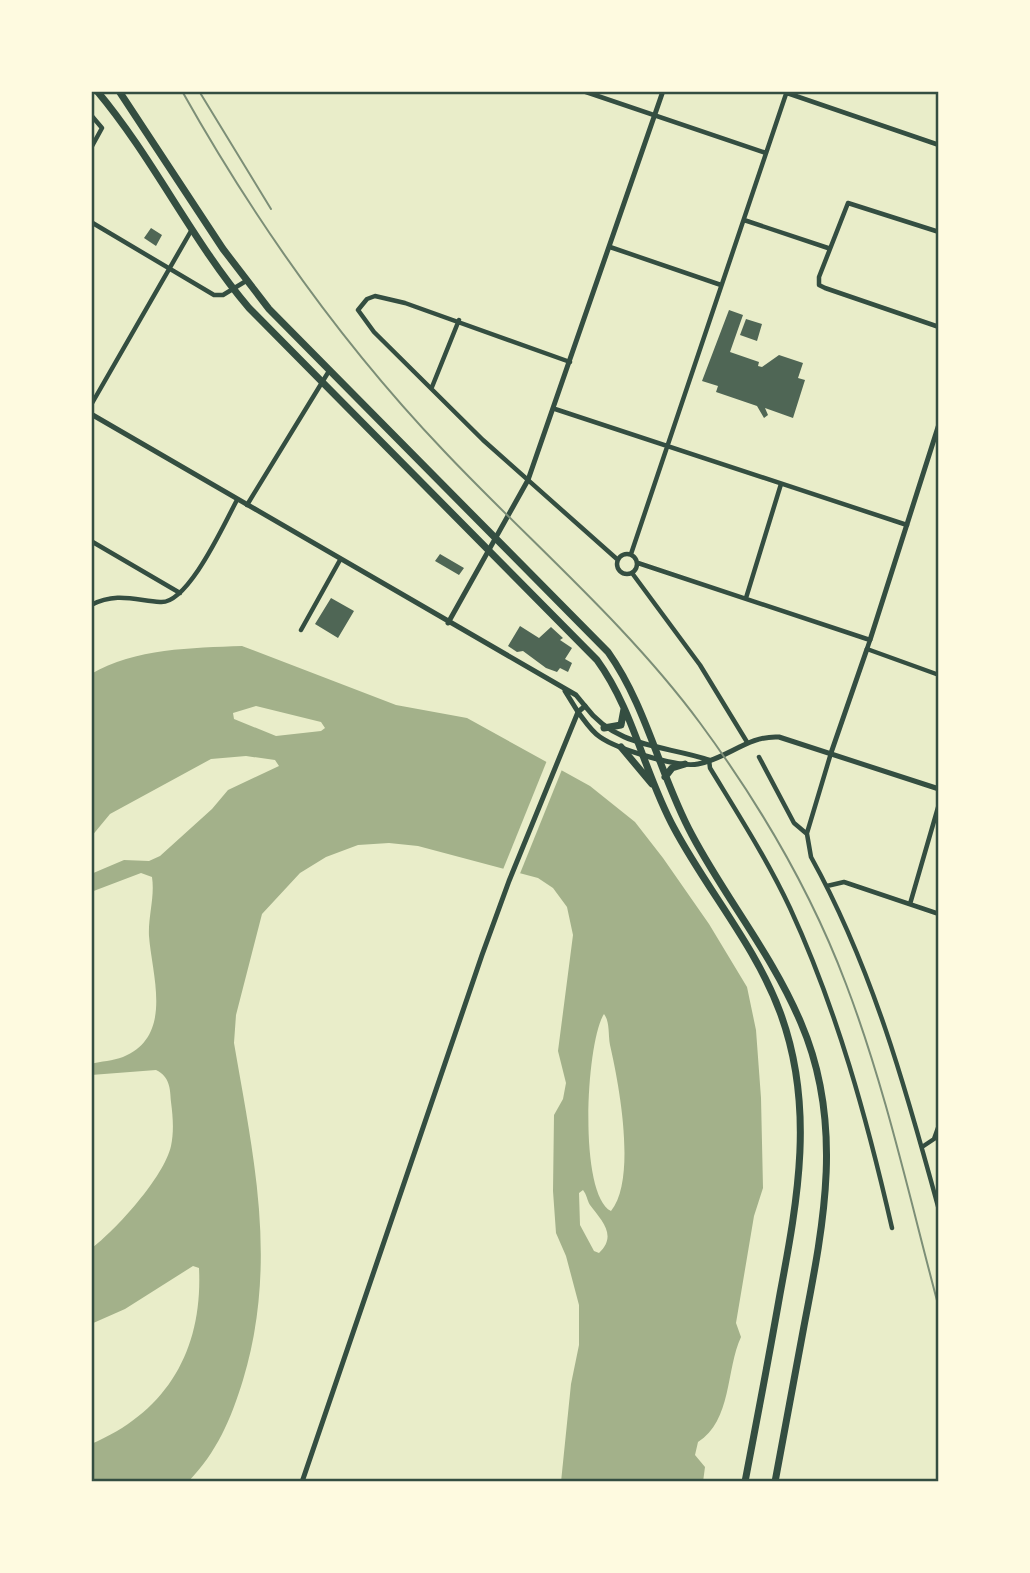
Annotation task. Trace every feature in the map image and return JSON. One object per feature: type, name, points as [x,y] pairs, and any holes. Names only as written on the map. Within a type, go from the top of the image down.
[{"type":"highway","points":[[97,91],[131,136],[191,231],[232,289],[321,382],[589,650],[623,702],[653,785],[678,836],[768,985],[788,1038],[801,1103],[802,1147],[797,1201],[745,1482]]},
{"type":"highway","points":[[120,91],[246,281],[329,371],[608,653],[635,697],[665,777],[705,859],[789,996],[811,1049],[825,1108],[828,1158],[825,1209],[775,1482]]},
{"type":"highway","points":[[604,728],[618,727],[624,721],[623,702]]},
{"type":"highway","points":[[621,747],[653,785]]},
{"type":"highway","points":[[665,777],[672,768],[685,764]]},
{"type":"street","points":[[583,91],[766,153]]},
{"type":"street","points":[[448,623],[528,480],[555,409],[663,91]]},
{"type":"street","points":[[631,554],[787,92],[939,145]]},
{"type":"street","points":[[91,115],[102,128],[91,148]]},
{"type":"street","points":[[939,232],[848,203],[828,248],[819,285],[939,327]]},
{"type":"street","points":[[744,220],[828,248]]},
{"type":"street","points":[[91,222],[214,295],[223,295],[246,281]]},
{"type":"street","points":[[91,405],[191,231]]},
{"type":"street","points":[[610,247],[721,285]]},
{"type":"street","points":[[570,362],[432,310],[375,296],[367,299],[358,310],[374,332],[484,440],[618,560],[622,573],[632,573]]},
{"type":"street","points":[[432,387],[459,320]]},
{"type":"street","points":[[247,506],[329,371]]},
{"type":"street","points":[[555,409],[907,525]]},
{"type":"street","points":[[91,414],[576,695],[604,728],[639,743],[709,760]]},
{"type":"street","points":[[939,424],[807,834],[811,856],[873,990],[939,1210]]},
{"type":"street","points":[[746,598],[781,484]]},
{"type":"street","points":[[91,605],[117,596],[164,602],[180,593],[201,565],[237,500]]},
{"type":"street","points":[[91,541],[180,593]]},
{"type":"street","points":[[618,560],[623,554],[631,554]]},
{"type":"street","points":[[631,554],[638,564],[870,640]]},
{"type":"street","points":[[301,630],[340,560]]},
{"type":"street","points":[[632,573],[638,564]]},
{"type":"street","points":[[632,573],[700,665],[747,742]]},
{"type":"street","points":[[867,649],[939,675]]},
{"type":"street","points":[[563,689],[599,737],[657,758],[696,765],[747,742],[779,737],[939,789]]},
{"type":"street","points":[[302,1482],[509,881],[578,712],[585,706]]},
{"type":"street","points":[[571,730],[582,726],[591,729]]},
{"type":"street","points":[[758,757],[794,822],[807,834]]},
{"type":"street","points":[[709,760],[710,768],[778,884],[821,981],[845,1050],[892,1228]]},
{"type":"street","points":[[910,904],[939,804]]},
{"type":"street","points":[[827,886],[844,882],[939,914]]},
{"type":"street","points":[[922,1147],[934,1139],[939,1125]]},
{"type":"shaded area","points":[[242,646],[396,705],[467,718],[590,786],[635,822],[709,924],[747,987],[756,1030],[763,1188],[754,1216],[736,1323],[741,1337],[727,1394],[717,1421],[709,1433],[698,1442],[695,1455],[705,1467],[703,1482],[561,1482],[571,1384],[579,1345],[579,1305],[566,1256],[556,1233],[553,1191],[554,1115],[563,1099],[566,1083],[558,1051],[573,935],[567,907],[553,888],[538,878],[418,846],[389,843],[358,845],[326,857],[300,873],[262,914],[236,1015],[234,1043],[255,1170],[261,1253],[259,1294],[243,1380],[228,1422],[207,1459],[188,1482],[91,1482],[91,1444],[118,1431],[140,1415],[160,1396],[175,1375],[187,1351],[194,1326],[199,1298],[199,1268],[193,1266],[125,1309],[91,1324],[91,1249],[125,1216],[159,1172],[171,1146],[173,1124],[168,1083],[156,1070],[91,1075],[91,1064],[123,1057],[139,1047],[149,1035],[154,1020],[156,986],[149,936],[152,877],[141,873],[91,892],[91,874],[124,860],[149,861],[160,856],[212,809],[228,790],[279,766],[275,760],[246,756],[211,759],[110,814],[91,837],[91,674],[108,665],[145,654]],"holes":[[[256,706],[321,722],[325,728],[321,731],[276,736],[234,719],[233,713]],[[604,1014],[608,1024],[624,1131],[623,1177],[619,1196],[611,1211],[600,1199],[593,1177],[590,1149],[590,1084],[598,1030]],[[583,1190],[606,1228],[607,1240],[599,1253],[594,1251],[580,1225],[579,1193]]]},
{"type":"pier","points":[[548,758],[563,767],[519,876],[502,872]]},
{"type":"building","points":[[151,228],[162,235],[156,246],[144,238]]},
{"type":"building","points":[[729,310],[743,315],[730,352],[759,362],[758,366],[762,367],[779,355],[803,363],[798,378],[805,380],[793,418],[765,408],[768,415],[764,418],[757,406],[716,392],[718,386],[702,381]]},
{"type":"building","points":[[746,319],[762,324],[757,341],[740,335]]},
{"type":"building","points":[[440,554],[464,568],[459,575],[435,561]]},
{"type":"building","points":[[331,598],[354,611],[338,638],[315,624]]},
{"type":"building","points":[[520,626],[539,638],[551,627],[563,638],[560,640],[572,648],[565,659],[572,663],[568,672],[560,668],[557,672],[546,668],[523,651],[517,652],[508,646]]},
{"type":"railway","points":[[182,91],[239,187],[335,324],[406,410],[444,451],[641,651],[700,723],[763,816],[817,915],[846,984],[897,1145],[939,1308]]},
{"type":"railway","points":[[199,91],[271,209]]}]
